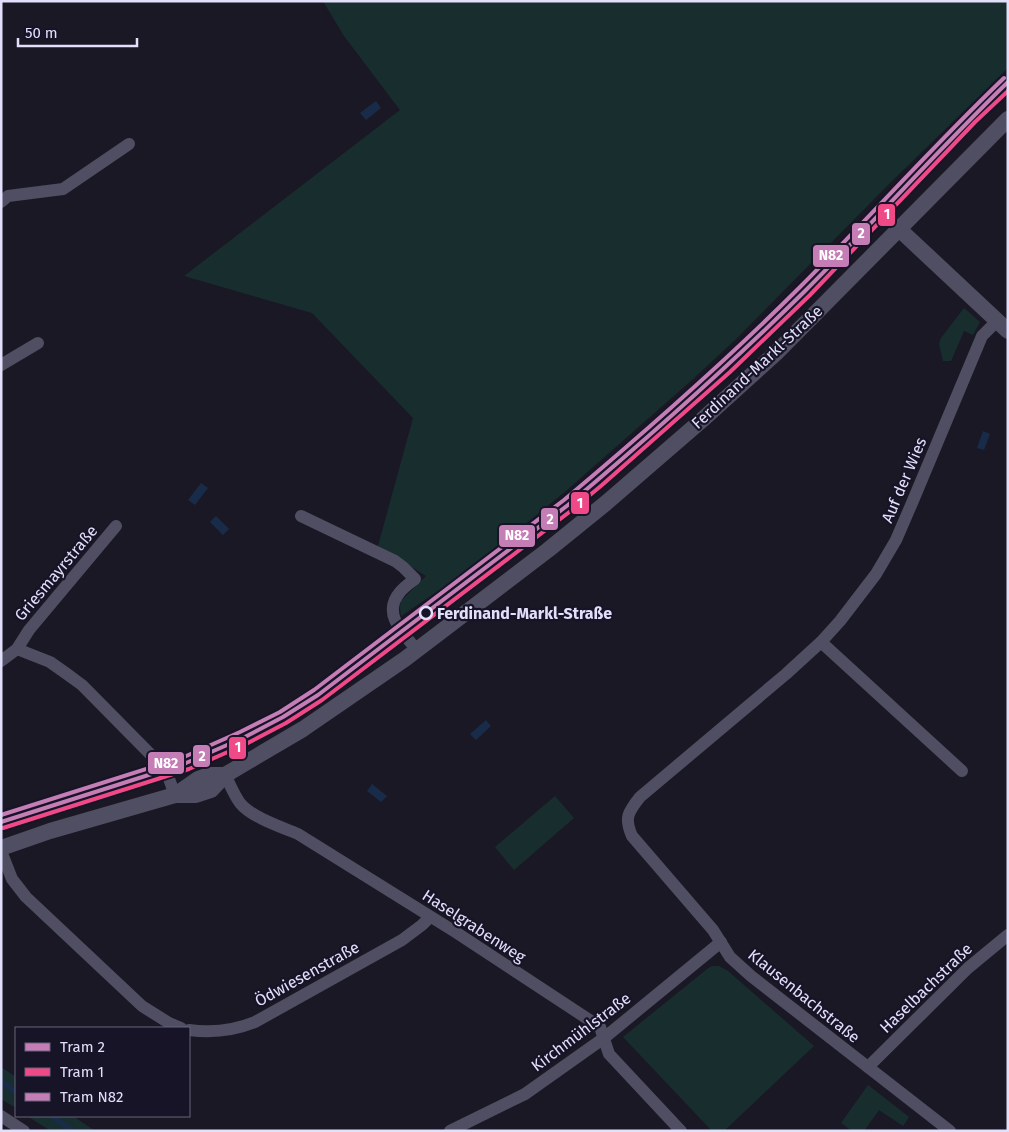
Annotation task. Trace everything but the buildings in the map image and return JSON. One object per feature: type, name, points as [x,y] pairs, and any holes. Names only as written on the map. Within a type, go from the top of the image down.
[{"type":"street","name":"Ferdinand-Markl-Straße","points":[[1,850],[50,831],[174,795],[203,793],[214,787],[225,775],[303,729],[417,650],[606,503],[776,353],[1008,119]]},
{"type":"street","points":[[1,202],[8,196],[63,189],[129,144]]},
{"type":"street","points":[[899,229],[1002,326]]},
{"type":"street","name":"Auf der Wies","points":[[628,816],[632,806],[640,797],[786,674],[821,642],[840,621],[876,574],[896,540],[982,336],[1002,326]]},
{"type":"street","points":[[1,365],[38,343]]},
{"type":"street","points":[[301,516],[395,561],[415,579],[400,592],[394,601],[393,610],[397,625],[417,650]]},
{"type":"street","name":"Griesmayrstraße","points":[[1,661],[16,649],[29,630],[116,526]]},
{"type":"street","points":[[821,642],[962,771]]},
{"type":"street","points":[[16,649],[50,662],[82,685],[160,764],[168,776],[174,795]]},
{"type":"street","name":"Haselgrabenweg","points":[[225,775],[239,801],[250,811],[298,834],[600,1027],[609,1054],[682,1131]]},
{"type":"street","name":"Klausenbachstraße","points":[[628,816],[628,825],[632,836],[713,930],[730,957],[751,976],[950,1131]]},
{"type":"street","points":[[1,850],[12,879],[26,897],[142,1006],[179,1027]]},
{"type":"street","name":"Ödwiesenstraße","points":[[190,1030],[216,1032],[255,1022],[402,940],[422,926],[430,917]]},
{"type":"street","name":"Haselbachstraße","points":[[868,1067],[968,968],[1008,935]]},
{"type":"street","name":"Kirchmühlstraße","points":[[450,1131],[525,1094],[604,1038],[721,942]]},
{"type":"street","points":[[1,1116],[24,1131]]},
{"type":"green space","points":[[323,1],[1008,1],[1008,68],[890,183],[735,340],[693,379],[567,490],[523,526],[444,587],[401,616],[401,601],[426,576],[378,546],[413,418],[312,313],[184,276],[400,110],[344,36]]},
{"type":"green space","points":[[964,308],[980,322],[973,335],[964,331],[951,361],[943,361],[939,344],[941,338]]},
{"type":"green space","points":[[555,796],[574,818],[514,870],[495,847]]},
{"type":"green space","points":[[712,966],[719,966],[728,971],[814,1046],[724,1131],[712,1131],[623,1037]]},
{"type":"green space","points":[[1,1067],[15,1076],[15,1107],[1,1099]]},
{"type":"green space","points":[[868,1085],[909,1117],[903,1126],[879,1110],[864,1131],[852,1131],[841,1123]]},
{"type":"green space","points":[[29,1117],[74,1117],[95,1131],[51,1131]]},
{"type":"water","points":[[376,101],[381,108],[366,120],[360,113]]},
{"type":"water","points":[[983,431],[990,434],[984,450],[977,448]]},
{"type":"water","points":[[201,483],[208,488],[195,505],[188,500]]},
{"type":"water","points":[[216,516],[229,529],[223,535],[210,522]]},
{"type":"water","points":[[486,720],[491,726],[476,740],[470,734]]},
{"type":"water","points":[[372,784],[387,796],[381,802],[367,791]]},
{"type":"waterway","points":[[1,1081],[15,1091]]},
{"type":"waterway","points":[[52,1117],[73,1131]]},
{"type":"tram line","name":"N82","points":[[1,815],[184,757],[280,712],[314,690],[564,500],[684,396],[800,287],[952,129],[1004,78]]},
{"type":"tram line","name":"2","points":[[1,822],[186,763],[243,738],[283,717],[318,695],[568,505],[718,374],[804,292],[1008,82]]},
{"type":"tram line","name":"1","points":[[3,828],[189,769],[246,744],[286,723],[322,700],[572,510],[730,372],[810,295],[975,122],[1008,91]]},
{"type":"place","name":"Ferdinand-Markl-Straße","points":[[426,613]]}]
